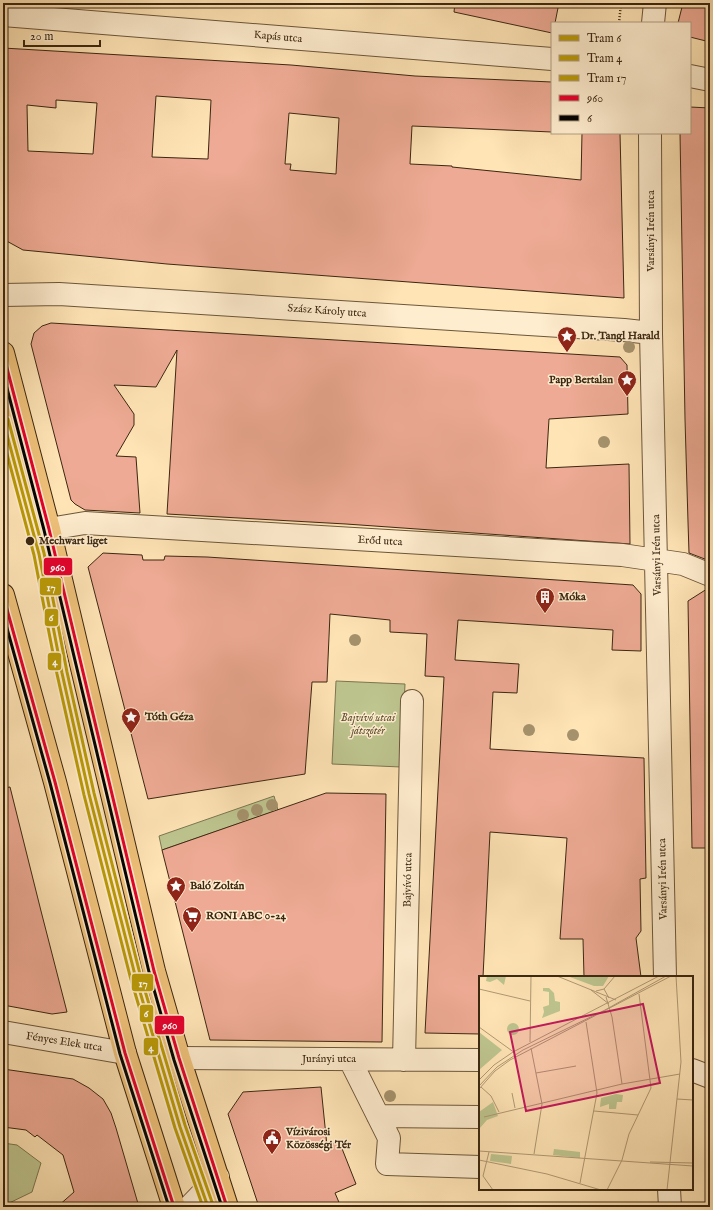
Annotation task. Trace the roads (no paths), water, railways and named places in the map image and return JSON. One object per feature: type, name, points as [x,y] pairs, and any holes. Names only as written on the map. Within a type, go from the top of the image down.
[{"type":"main road","points":[[3,353],[49,529],[154,971],[179,1058],[227,1207]]},
{"type":"main road","points":[[3,595],[55,782],[125,1053],[174,1207]]},
{"type":"street","points":[[653,22],[655,3]]},
{"type":"street","name":"Kapás utca","points":[[3,16],[551,59]]},
{"type":"street","points":[[691,76],[710,80]]},
{"type":"street","name":"Varsányi Irén utca","points":[[650,134],[652,560],[665,976]]},
{"type":"street","name":"Szász Károly utca","points":[[3,295],[59,294],[652,333]]},
{"type":"street","name":"Erőd utca","points":[[49,529],[85,523],[622,555],[683,564],[710,575]]},
{"type":"street","name":"Bajvívó utca","points":[[404,1060],[412,701]]},
{"type":"street","name":"Fényes Elek utca","points":[[3,1032],[125,1053]]},
{"type":"street","name":"Jurányi utca","points":[[179,1058],[479,1060]]},
{"type":"street","points":[[350,1060],[389,1138],[387,1164],[479,1167]]},
{"type":"street","points":[[693,1070],[710,1077]]},
{"type":"street","points":[[378,1116],[479,1117]]},
{"type":"street","points":[[188,1207],[218,1177]]},
{"type":"street","points":[[669,1190],[670,1207]]},
{"type":"tram line","name":"17","points":[[8,419],[44,553],[67,672],[94,793],[140,974],[185,1125],[213,1205]]},
{"type":"tram line","name":"6","points":[[3,420],[39,554],[62,673],[89,794],[135,975],[180,1127],[208,1207]]},
{"type":"tram line","name":"4","points":[[3,439],[34,555],[57,674],[84,795],[130,976],[175,1128],[203,1207]]},
{"type":"place","name":"Dr. Tangl Harald","points":[[567,353]]},
{"type":"place","name":"Papp Bertalan","points":[[627,397]]},
{"type":"place","name":"Mechwart liget","points":[[30,541]]},
{"type":"place","name":"Móka","points":[[545,614]]},
{"type":"place","name":"Tóth Géza","points":[[131,734]]},
{"type":"place","name":"Baló Zoltán","points":[[176,903]]},
{"type":"place","name":"RONI ABC 0-24","points":[[192,933]]},
{"type":"place","name":"Vízivárosi Közösségi Tér","points":[[272,1155]]},
{"type":"park label","name":"Bajvívó utcai játszótér","points":[[368,724]]}]
